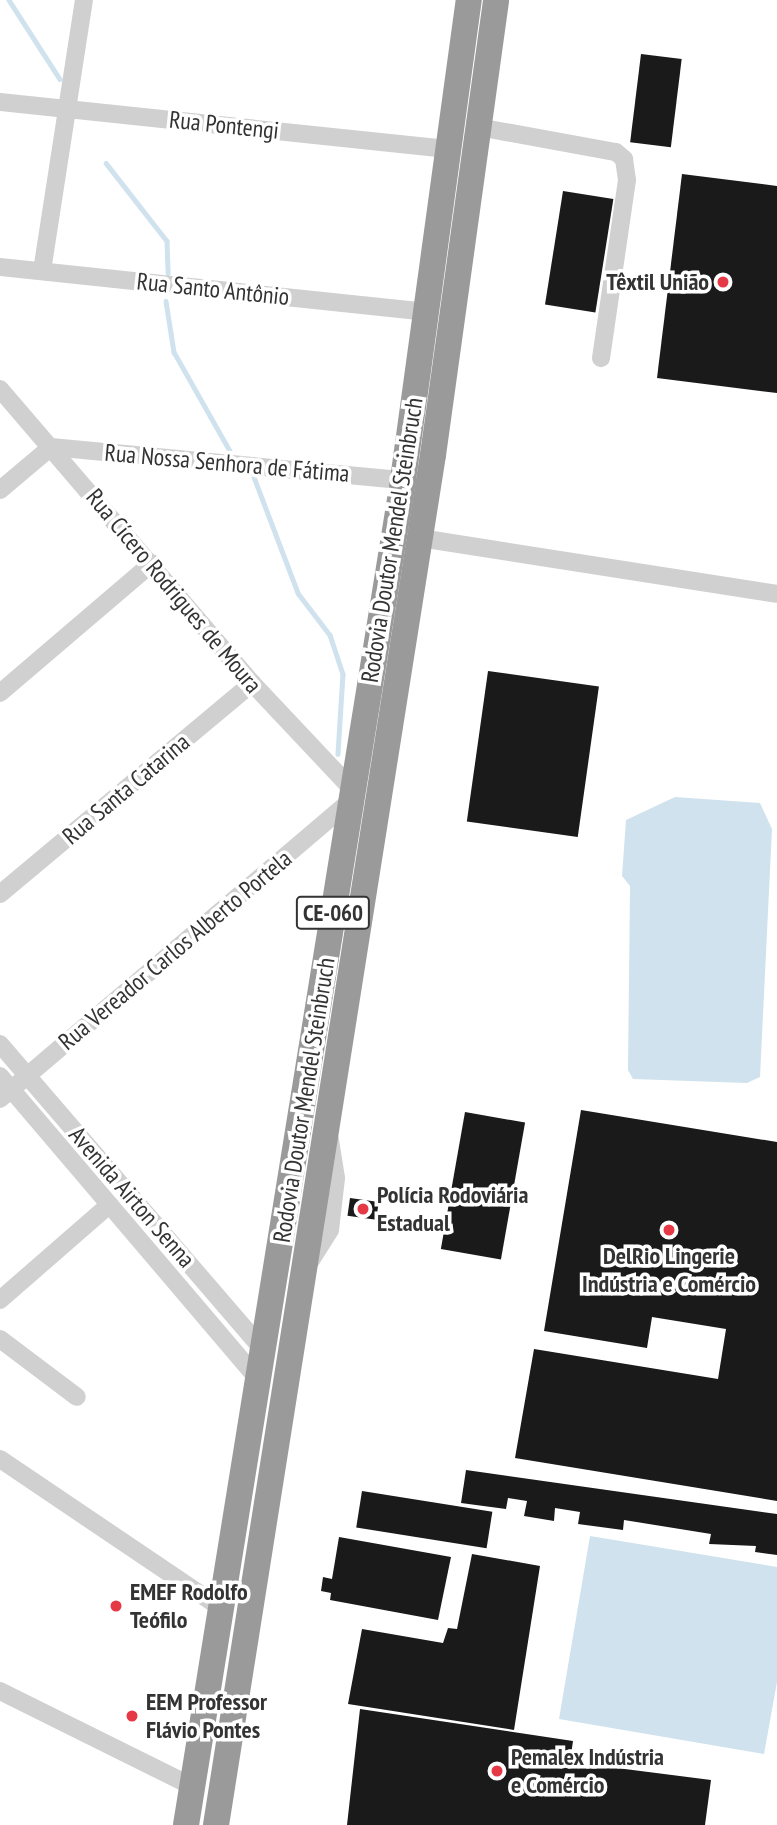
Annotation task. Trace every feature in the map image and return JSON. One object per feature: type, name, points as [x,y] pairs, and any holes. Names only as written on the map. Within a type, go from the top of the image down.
[{"type":"highway","name":"Rodovia Doutor Mendel Steinbruch","points":[[186,1825],[260,1381],[403,480],[469,0]]},
{"type":"highway","name":"Rodovia Doutor Mendel Steinbruch","points":[[216,1825],[420,538],[496,0]]},
{"type":"street","points":[[42,271],[84,0]]},
{"type":"street","name":"Rua Pontengi","points":[[0,102],[448,149]]},
{"type":"street","points":[[478,127],[616,152],[624,159],[627,180],[601,358]]},
{"type":"street","name":"Rua Santo Antônio","points":[[0,268],[426,312]]},
{"type":"street","name":"Rua Cícero Rodrigues de Moura","points":[[0,389],[351,795]]},
{"type":"street","points":[[0,490],[51,447]]},
{"type":"street","name":"Rua Nossa Senhora de Fátima","points":[[51,447],[403,480]]},
{"type":"street","points":[[420,538],[777,594]]},
{"type":"street","points":[[0,693],[152,563]]},
{"type":"street","name":"Rua Santa Catarina","points":[[0,894],[252,683]]},
{"type":"street","name":"Rua Vereador Carlos Alberto Portela","points":[[4,1088],[27,1075],[351,795]]},
{"type":"street","name":"Avenida Airton Senna","points":[[0,1044],[264,1350]]},
{"type":"street","name":"Avenida Airton Senna","points":[[4,1088],[90,1183],[260,1381]]},
{"type":"street","points":[[306,1268],[330,1230],[336,1178],[328,1129]]},
{"type":"street","points":[[295,1151],[324,1157]]},
{"type":"street","points":[[90,1183],[106,1167]]},
{"type":"street","points":[[0,1300],[108,1205]]},
{"type":"street","points":[[283,1234],[311,1238]]},
{"type":"street","points":[[0,1339],[77,1397]]},
{"type":"street","points":[[0,1459],[222,1609]]},
{"type":"street","points":[[0,1691],[193,1787]]},
{"type":"water","points":[[675,797],[760,803],[772,829],[760,1077],[747,1083],[633,1079],[628,1070],[630,886],[622,876],[626,820]]},
{"type":"water","points":[[590,1536],[777,1567],[777,1682],[764,1754],[559,1719]]},
{"type":"building","points":[[641,54],[682,59],[671,147],[630,142]]},
{"type":"building","name":"Têxtil União","points":[[682,174],[777,186],[777,393],[657,378]]},
{"type":"building","points":[[563,191],[613,199],[595,313],[545,305]]},
{"type":"building","points":[[488,671],[599,687],[578,837],[467,822]]},
{"type":"building","name":"DelRio Lingerie Indústria e Comércio","points":[[581,1110],[777,1142],[777,1501],[515,1458],[534,1349],[718,1379],[726,1329],[652,1317],[647,1348],[544,1331]]},
{"type":"building","points":[[465,1112],[525,1123],[501,1259],[441,1249]]},
{"type":"building","name":"Polícia Rodoviária Estadual","points":[[350,1198],[379,1202],[376,1220],[347,1216]]},
{"type":"building","points":[[466,1470],[777,1514],[777,1555],[755,1552],[756,1546],[709,1544],[711,1534],[624,1520],[623,1530],[578,1524],[580,1512],[555,1508],[554,1521],[524,1516],[527,1501],[508,1498],[506,1509],[461,1503]]},
{"type":"building","points":[[362,1491],[492,1512],[487,1548],[356,1528]]},
{"type":"building","points":[[339,1537],[451,1557],[438,1620],[330,1600],[331,1593],[321,1591],[323,1577],[332,1579]]},
{"type":"building","points":[[472,1554],[540,1566],[514,1730],[348,1704],[362,1629],[443,1643],[448,1628],[457,1629]]},
{"type":"building","name":"Pemalex Indústria e Comércio","points":[[360,1709],[573,1741],[570,1762],[711,1780],[705,1825],[347,1825]]},
{"type":"waterway","points":[[9,0],[60,79]]},
{"type":"waterway","points":[[106,163],[167,241],[168,273]]},
{"type":"waterway","points":[[166,301],[174,352],[230,451]]},
{"type":"waterway","points":[[254,477],[298,593],[330,635],[343,674],[338,754]]},
{"type":"place","name":"Têxtil União","points":[[723,282]]},
{"type":"place","name":"Polícia Rodoviária Estadual","points":[[363,1209]]},
{"type":"place","name":"DelRio Lingerie Indústria e Comércio","points":[[669,1230]]},
{"type":"place","name":"EMEF Rodolfo Teófilo","points":[[116,1606]]},
{"type":"place","name":"EEM Professor Flávio Pontes","points":[[132,1716]]},
{"type":"place","name":"Pemalex Indústria e Comércio","points":[[497,1771]]}]
